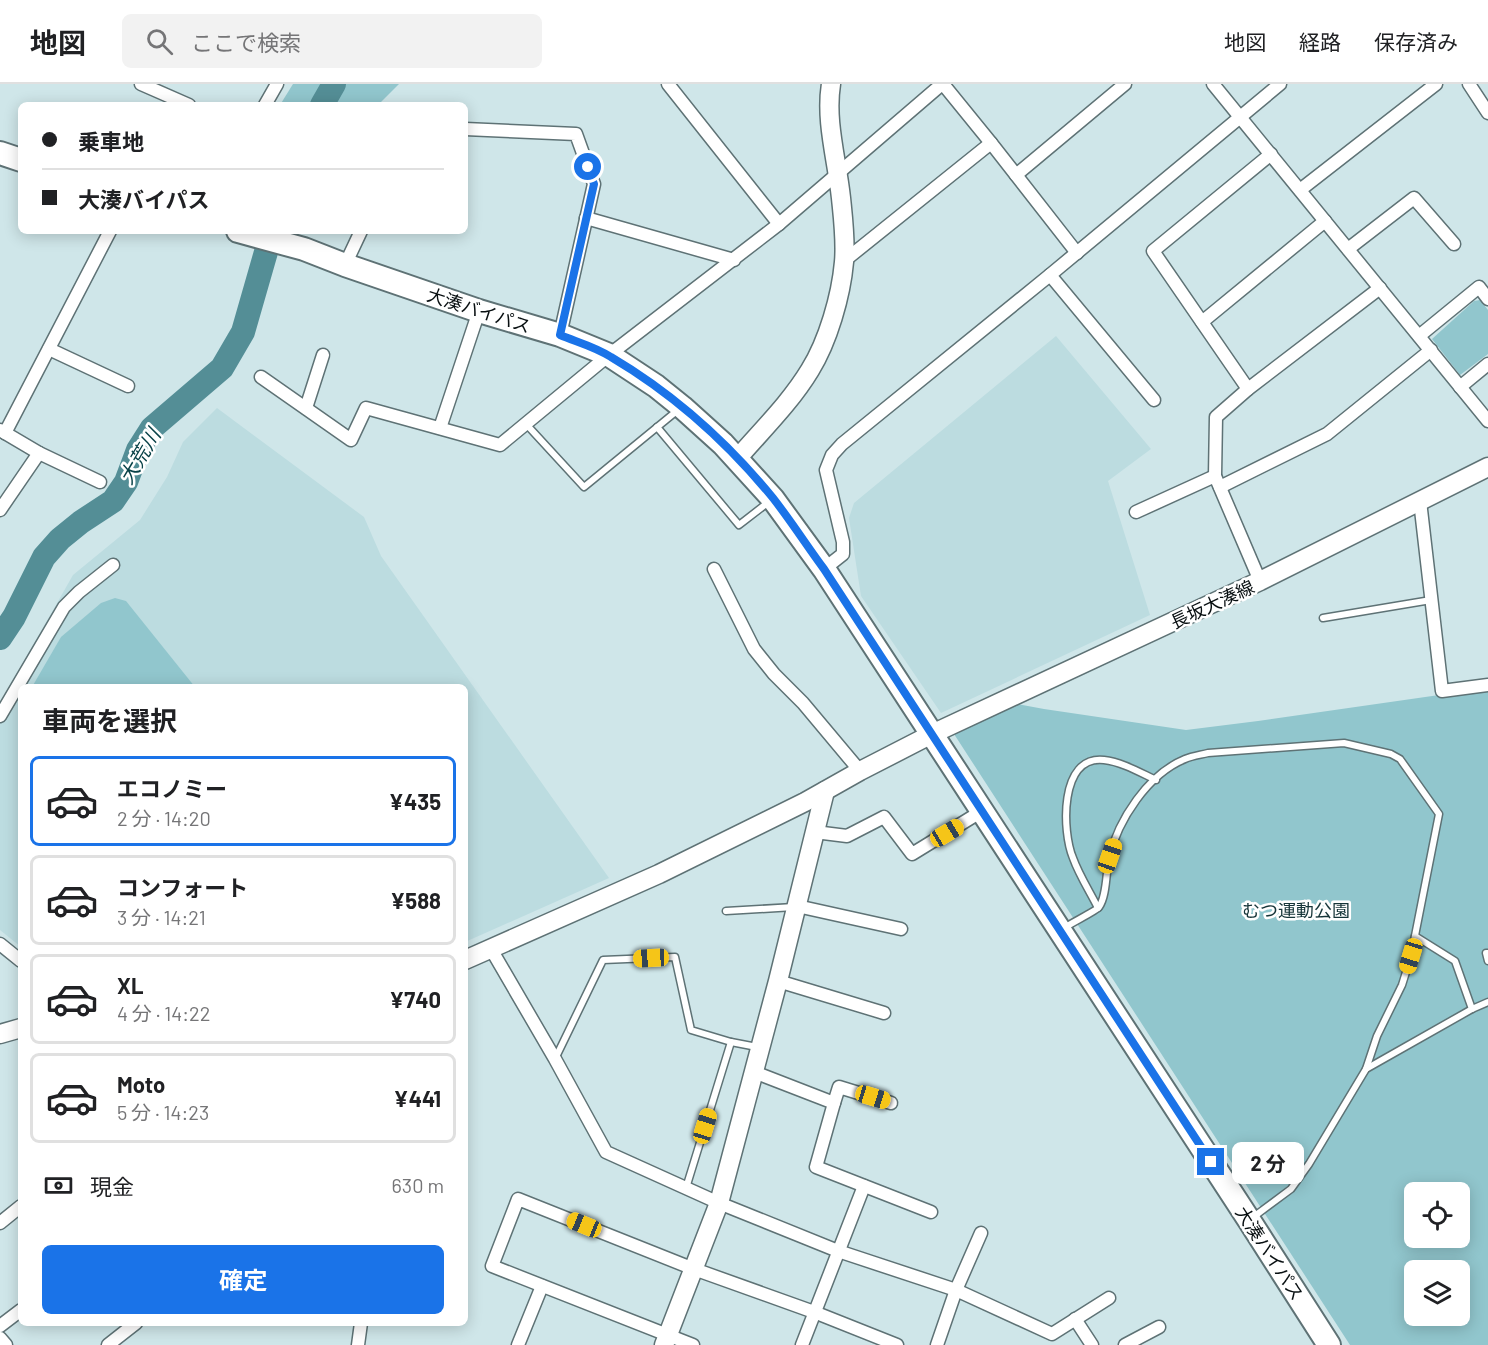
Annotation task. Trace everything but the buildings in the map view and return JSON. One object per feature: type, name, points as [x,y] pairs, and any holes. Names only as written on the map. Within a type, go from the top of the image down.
[{"type":"highway","points":[[0,153],[18,159]]},
{"type":"highway","name":"大湊バイパス","points":[[249,234],[304,249],[479,311],[560,335],[609,355],[656,386],[723,444],[773,499],[824,569],[1329,1345]]},
{"type":"street","points":[[141,84],[182,102]]},
{"type":"street","points":[[267,102],[277,84]]},
{"type":"street","points":[[668,84],[778,224]]},
{"type":"street","points":[[737,459],[790,398],[810,370],[832,321],[844,261],[843,222],[828,98],[831,84]]},
{"type":"street","points":[[261,377],[351,440],[366,408],[500,445],[609,355],[734,260],[942,84],[1077,253]]},
{"type":"street","points":[[1016,175],[1125,84]]},
{"type":"street","points":[[1213,84],[1488,421]]},
{"type":"street","points":[[824,569],[843,554],[843,542],[826,470],[832,455],[842,444],[1280,84]]},
{"type":"street","points":[[1300,190],[1436,84]]},
{"type":"street","points":[[1469,84],[1488,113]]},
{"type":"street","points":[[468,129],[576,134],[594,184],[560,335]]},
{"type":"street","points":[[844,261],[991,144]]},
{"type":"street","points":[[1248,389],[1153,251],[1270,154]]},
{"type":"street","points":[[1348,249],[1414,198],[1455,244]]},
{"type":"street","points":[[586,218],[734,260]]},
{"type":"street","points":[[1202,322],[1325,222]]},
{"type":"street","points":[[100,482],[39,453],[3,432],[108,234]]},
{"type":"street","points":[[345,265],[360,234]]},
{"type":"street","points":[[1050,275],[1154,400]]},
{"type":"street","points":[[1419,336],[1479,287],[1488,299]]},
{"type":"street","points":[[1260,581],[1217,481],[1216,417],[1248,389],[1380,288]]},
{"type":"street","points":[[440,428],[479,311]]},
{"type":"street","points":[[49,349],[128,386]]},
{"type":"street","points":[[1136,512],[1217,481],[1327,434],[1431,350]]},
{"type":"street","points":[[306,408],[323,355]]},
{"type":"street","points":[[1460,387],[1488,364]]},
{"type":"street","points":[[0,510],[39,453]]},
{"type":"street","name":"長坂大湊線","points":[[468,959],[660,874],[932,734],[1260,581],[1488,467]]},
{"type":"street","points":[[1420,501],[1442,691],[1488,685]]},
{"type":"street","points":[[19,684],[64,608],[79,592],[113,566]]},
{"type":"street","points":[[714,569],[754,649],[860,771]]},
{"type":"street","points":[[0,716],[18,686]]},
{"type":"street","points":[[666,1340],[719,1203],[778,981],[825,791]]},
{"type":"street","points":[[815,832],[848,836],[884,817],[912,854],[982,811]]},
{"type":"street","points":[[797,906],[901,929]]},
{"type":"street","points":[[0,945],[18,959]]},
{"type":"street","points":[[491,949],[606,1152],[719,1203],[838,1251],[956,1290],[1052,1334],[1109,1298]]},
{"type":"street","points":[[778,981],[884,1013]]},
{"type":"street","points":[[0,1034],[18,1029]]},
{"type":"street","points":[[754,1072],[834,1104]]},
{"type":"street","points":[[891,1103],[839,1087],[816,1167],[932,1212]]},
{"type":"street","points":[[802,1345],[864,1186]]},
{"type":"street","points":[[693,1345],[666,1340],[492,1266],[518,1199],[694,1269],[814,1311],[897,1345]]},
{"type":"street","points":[[0,1223],[18,1208]]},
{"type":"street","points":[[937,1345],[956,1290],[981,1233]]},
{"type":"street","points":[[518,1345],[542,1286]]},
{"type":"street","points":[[0,1326],[18,1312]]},
{"type":"street","points":[[1075,1320],[1092,1345]]},
{"type":"street","points":[[108,1345],[132,1326]]},
{"type":"street","points":[[358,1345],[361,1326]]},
{"type":"street","points":[[1125,1345],[1159,1327]]},
{"type":"street","points":[[0,1338],[6,1345]]},
{"type":"lane","points":[[526,424],[584,487],[682,407]]},
{"type":"lane","points":[[657,427],[739,525],[773,499]]},
{"type":"lane","points":[[1323,618],[1431,600]]},
{"type":"lane","points":[[1060,931],[1098,908],[1104,895],[1110,856],[1128,812],[1146,789],[1167,770],[1186,759],[1208,753],[1344,743],[1391,754],[1400,759],[1439,814],[1411,956],[1402,985],[1377,1036],[1366,1069],[1309,1164],[1291,1189],[1249,1220]]},
{"type":"lane","points":[[1098,908],[1072,858],[1068,842],[1067,799],[1072,781],[1078,770],[1088,762],[1102,760],[1123,765],[1156,780]]},
{"type":"lane","points":[[726,911],[797,906]]},
{"type":"lane","points":[[1415,936],[1455,962],[1472,1009]]},
{"type":"lane","points":[[1488,953],[1486,956],[1488,961]]},
{"type":"lane","points":[[555,1059],[603,960],[675,957],[691,1030],[760,1048]]},
{"type":"lane","points":[[1366,1069],[1488,1002]]},
{"type":"lane","points":[[686,1189],[731,1042]]},
{"type":"shaded area","points":[[1056,336],[1151,449],[1108,481],[1150,615],[941,713],[861,596],[849,518],[854,503]]},
{"type":"shaded area","points":[[217,408],[364,517],[381,556],[609,878],[468,941],[468,684],[18,684],[18,945],[0,930],[0,703],[73,575],[140,520],[167,477],[183,442]]},
{"type":"green space","points":[[293,84],[399,84],[381,102],[282,102]]},
{"type":"green space","points":[[1480,300],[1488,310],[1488,354],[1460,375],[1432,339],[1474,301]]},
{"type":"green space","points":[[115,598],[126,601],[193,684],[34,684],[61,637],[101,603]]},
{"type":"green space","name":"むつ運動公園","points":[[1488,688],[1488,1345],[1350,1345],[954,734],[955,727],[1017,704],[1186,730]]},
{"type":"waterway","name":"大荒川","points":[[324,102],[334,84]]},
{"type":"waterway","name":"大荒川","points":[[0,638],[14,617],[44,557],[60,539],[113,501],[126,482],[138,450],[152,428],[222,368],[243,332],[271,234]]},
{"type":"route","points":[[588,167],[594,184],[560,335],[609,355],[656,386],[723,444],[773,499],[824,569],[1211,1162]]}]
